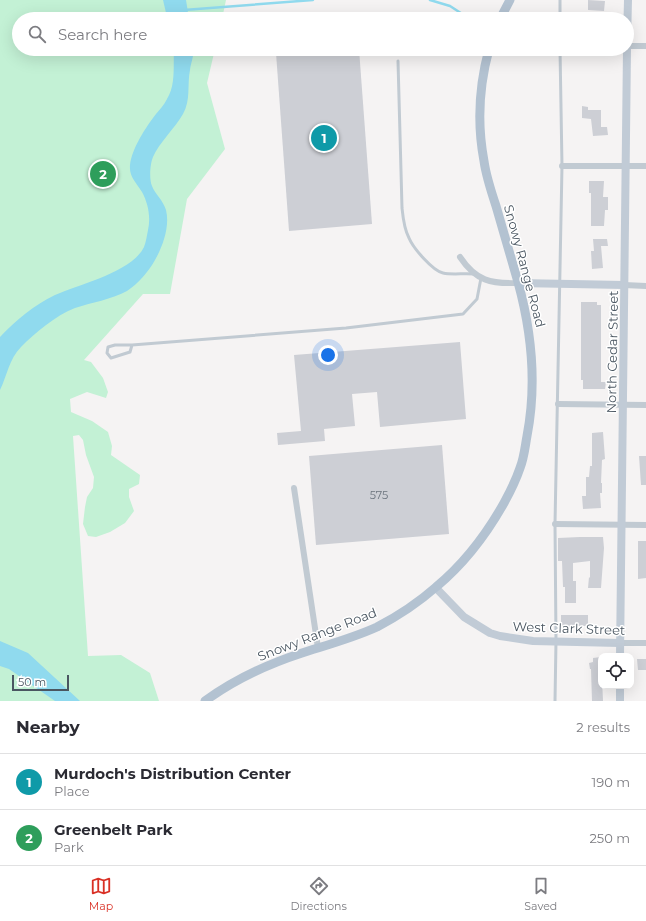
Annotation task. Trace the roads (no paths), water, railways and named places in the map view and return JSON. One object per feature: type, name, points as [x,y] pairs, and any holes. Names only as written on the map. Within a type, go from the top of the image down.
[{"type":"main road","points":[[504,12],[510,0]]},
{"type":"main road","name":"Snowy Range Road","points":[[205,701],[234,682],[257,671],[318,648],[351,638],[377,627],[404,611],[436,588],[460,565],[483,538],[512,488],[520,468],[531,416],[533,364],[529,332],[518,283],[489,184],[480,139],[480,103],[487,56]]},
{"type":"street","points":[[628,0],[628,12]]},
{"type":"street","points":[[634,47],[646,46]]},
{"type":"street","name":"North Cedar Street","points":[[620,653],[627,56]]},
{"type":"street","points":[[562,166],[646,166]]},
{"type":"street","points":[[460,257],[474,274],[490,282],[646,286]]},
{"type":"street","points":[[558,404],[646,405]]},
{"type":"street","points":[[294,488],[318,648]]},
{"type":"street","points":[[555,524],[646,525]]},
{"type":"street","name":"West Clark Street","points":[[436,588],[464,617],[490,633],[511,639],[646,643]]},
{"type":"street","points":[[620,689],[620,701]]},
{"type":"lane","points":[[560,0],[560,12]]},
{"type":"lane","points":[[555,701],[555,524],[561,284],[562,166],[560,56]]},
{"type":"lane","points":[[398,61],[402,208],[404,224],[409,239],[420,254],[433,267],[442,273],[474,274]]},
{"type":"lane","points":[[132,345],[130,352],[125,354],[111,358],[107,353],[108,347],[114,344],[132,345],[346,328],[463,314],[477,299],[481,278]]},
{"type":"water","points":[[163,0],[186,0],[188,12],[166,12]]},
{"type":"water","points":[[174,56],[193,56],[189,76],[188,98],[185,109],[180,119],[156,152],[151,164],[151,183],[153,189],[165,206],[167,216],[165,236],[153,264],[143,277],[127,291],[75,308],[46,325],[17,352],[0,390],[0,337],[6,331],[26,313],[47,299],[104,276],[129,264],[138,256],[144,247],[149,225],[148,210],[144,196],[133,179],[131,173],[131,158],[144,131],[165,103],[172,88]]},
{"type":"water","points":[[0,641],[28,653],[80,701],[55,701],[9,669],[0,666]]},
{"type":"waterway","points":[[184,10],[313,0]]},
{"type":"waterway","points":[[430,0],[450,6],[459,12]]},
{"type":"place","name":"Murdoch's Distribution Center","points":[[324,138]]},
{"type":"place","name":"Greenbelt Park","points":[[103,174]]}]
